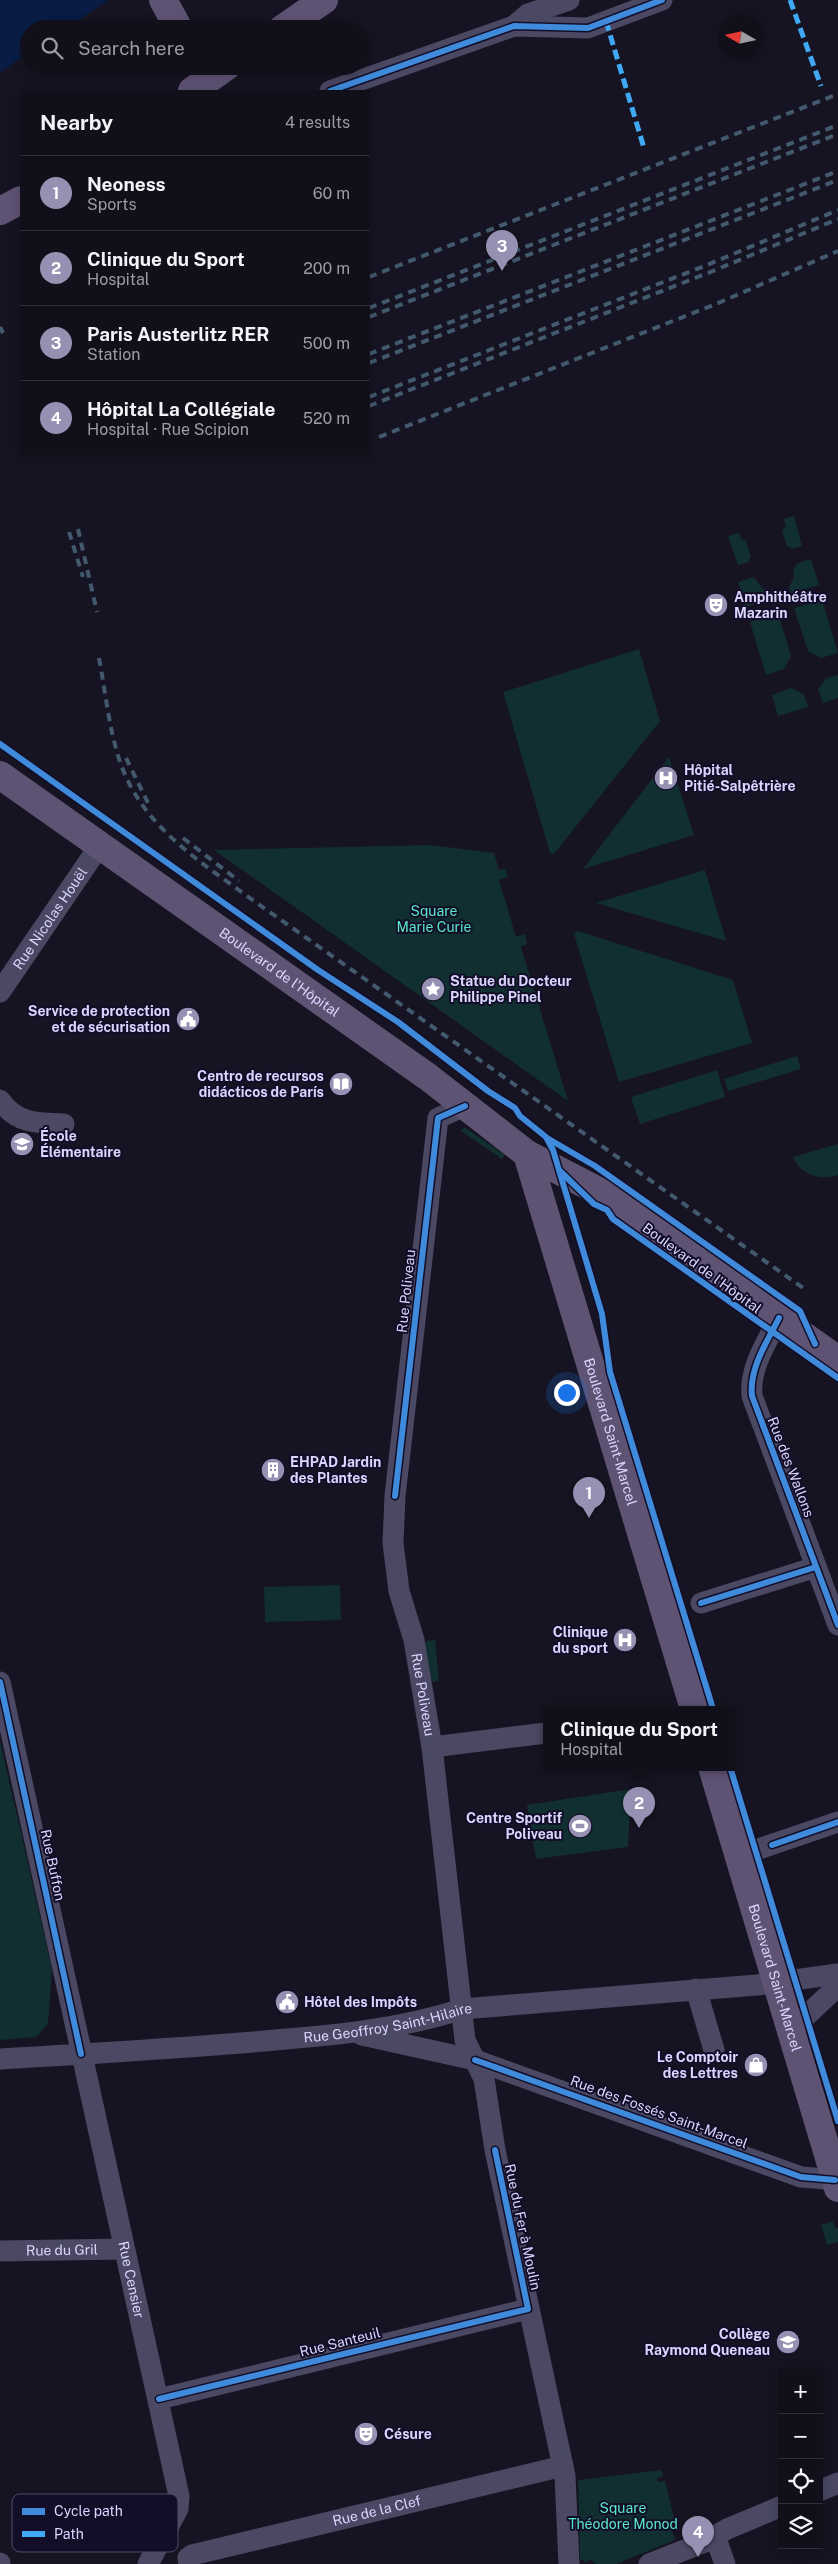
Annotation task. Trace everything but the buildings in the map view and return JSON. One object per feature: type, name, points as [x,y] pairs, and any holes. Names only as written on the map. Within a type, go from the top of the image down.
[{"type":"main road","points":[[163,0],[174,20]]},
{"type":"main road","points":[[295,20],[324,0]]},
{"type":"main road","points":[[0,211],[20,201]]},
{"type":"main road","name":"Boulevard de l'Hôpital","points":[[0,775],[428,1077],[527,1154],[604,1194],[838,1360]]},
{"type":"main road","name":"Boulevard Saint-Marcel","points":[[527,1154],[693,1706]]},
{"type":"main road","name":"Boulevard Saint-Marcel","points":[[713,1771],[837,2183]]},
{"type":"street","points":[[514,26],[528,14],[569,0]]},
{"type":"street","points":[[333,90],[514,26],[588,28],[662,0]]},
{"type":"street","name":"Rue Nicolas Houël","points":[[0,992],[100,845]]},
{"type":"street","points":[[0,1100],[10,1112],[20,1119],[31,1123],[64,1124]]},
{"type":"street","name":"Rue Poliveau","points":[[465,1106],[438,1118],[395,1505],[393,1543],[399,1591],[414,1640],[432,1747],[465,2040],[475,2060]]},
{"type":"street","name":"Rue des Wallons","points":[[780,1318],[753,1372],[750,1384],[752,1396],[838,1625]]},
{"type":"street","points":[[700,1603],[816,1567]]},
{"type":"street","name":"Rue Buffon","points":[[0,1682],[81,2054]]},
{"type":"street","points":[[432,1747],[543,1734]]},
{"type":"street","points":[[738,1856],[838,1822]]},
{"type":"street","name":"Rue Geoffroy Saint-Hilaire","points":[[0,2059],[354,2033],[428,2019],[462,2009],[776,1982],[838,1974]]},
{"type":"street","points":[[790,2031],[838,1986]]},
{"type":"street","points":[[696,1989],[714,2050]]},
{"type":"street","name":"Rue des Fossés Saint-Marcel","points":[[354,2033],[475,2060],[801,2177],[837,2183]]},
{"type":"street","name":"Rue Censier","points":[[81,2054],[179,2496],[178,2506]]},
{"type":"street","name":"Rue du Fer à Moulin","points":[[475,2060],[484,2079],[495,2150],[563,2466],[568,2501],[569,2564]]},
{"type":"street","name":"Rue du Gril","points":[[0,2251],[124,2249]]},
{"type":"street","name":"Rue Santeuil","points":[[158,2399],[528,2309]]},
{"type":"street","name":"Rue de la Clef","points":[[190,2560],[563,2466]]},
{"type":"street","points":[[823,2489],[838,2483]]},
{"type":"street","points":[[649,2564],[778,2508]]},
{"type":"street","points":[[715,2536],[725,2564]]},
{"type":"street","name":"Rue Censier","points":[[148,2564],[154,2552]]},
{"type":"green space","points":[[794,516],[802,546],[791,549],[790,546],[787,547],[782,530],[786,526],[783,519]]},
{"type":"green space","points":[[739,533],[741,539],[746,541],[751,558],[749,562],[738,565],[728,536]]},
{"type":"green space","points":[[811,559],[819,585],[791,593],[789,587],[794,577],[793,568],[796,567],[796,564]]},
{"type":"green space","points":[[754,577],[763,589],[772,592],[774,599],[746,607],[738,582]]},
{"type":"green space","points":[[822,600],[838,653],[821,658],[808,651],[794,608]]},
{"type":"green space","points":[[778,613],[791,656],[784,669],[766,675],[750,622]]},
{"type":"green space","points":[[639,649],[660,721],[554,854],[550,853],[503,692]]},
{"type":"green space","points":[[838,675],[838,698],[823,703],[818,689],[826,678]]},
{"type":"green space","points":[[791,688],[804,694],[808,707],[778,716],[772,695]]},
{"type":"green space","points":[[669,757],[694,835],[583,869]]},
{"type":"green space","name":"Square Marie Curie","points":[[431,845],[494,853],[499,870],[505,869],[508,877],[499,880],[516,937],[525,934],[527,944],[521,947],[568,1101],[214,850]]},
{"type":"green space","points":[[705,870],[726,941],[596,903]]},
{"type":"green space","points":[[578,931],[733,980],[752,1043],[619,1082],[574,934]]},
{"type":"green space","points":[[797,1056],[801,1069],[728,1091],[724,1079]]},
{"type":"green space","points":[[717,1070],[725,1097],[640,1124],[631,1097]]},
{"type":"green space","points":[[464,1127],[505,1155],[502,1159],[461,1131]]},
{"type":"green space","points":[[838,1144],[838,1175],[818,1177],[812,1175],[801,1168],[793,1157]]},
{"type":"green space","points":[[340,1585],[341,1620],[265,1622],[264,1587]]},
{"type":"green space","points":[[435,1640],[439,1681],[432,1682],[425,1645],[426,1641]]},
{"type":"green space","points":[[0,1741],[52,1969],[48,2024],[36,2037],[0,2040]]},
{"type":"green space","name":"Centre Sportif Poliveau","points":[[631,1789],[628,1847],[536,1859],[527,1805]]},
{"type":"green space","points":[[833,2221],[835,2228],[838,2228],[838,2242],[827,2245],[821,2225]]},
{"type":"green space","name":"Square Théodore Monod","points":[[662,2470],[663,2476],[657,2478],[658,2482],[665,2481],[675,2522],[670,2524],[675,2540],[616,2564],[596,2564],[590,2559],[587,2563],[580,2559],[578,2480]]},
{"type":"water","points":[[0,0],[108,0],[79,20],[20,20],[20,59],[0,72]]},
{"type":"railway","points":[[370,277],[838,94]]},
{"type":"railway","points":[[370,308],[838,125]]},
{"type":"railway","points":[[370,317],[838,134]]},
{"type":"railway","points":[[370,354],[838,171]]},
{"type":"railway","points":[[370,363],[838,180]]},
{"type":"railway","points":[[370,397],[707,265],[838,210]]},
{"type":"railway","points":[[370,406],[713,271],[838,219]]},
{"type":"railway","points":[[379,437],[716,304],[838,251]]},
{"type":"railway","points":[[0,327],[3,333]]},
{"type":"railway","points":[[78,529],[97,612]]},
{"type":"railway","points":[[69,532],[83,577]]},
{"type":"railway","points":[[99,658],[114,740],[126,776],[138,798],[168,835],[247,896],[806,1290]]},
{"type":"railway","points":[[126,758],[148,803]]},
{"type":"railway","points":[[183,838],[239,881]]},
{"type":"marked path","points":[[790,0],[821,86]]},
{"type":"marked path","points":[[606,21],[644,148]]},
{"type":"cycle path","points":[[333,90],[514,26],[588,28],[662,0]]},
{"type":"cycle path","points":[[0,744],[318,970],[398,1022],[488,1091],[515,1108],[520,1116],[546,1137],[553,1150],[602,1314],[610,1372],[712,1706]]},
{"type":"cycle path","points":[[395,1496],[438,1118],[465,1106]]},
{"type":"cycle path","points":[[547,1138],[595,1166],[800,1311],[815,1344]]},
{"type":"cycle path","points":[[560,1171],[594,1204],[607,1210],[613,1219],[838,1378]]},
{"type":"cycle path","points":[[779,1318],[756,1365],[753,1375],[752,1396],[838,1625]]},
{"type":"cycle path","points":[[701,1603],[816,1567]]},
{"type":"cycle path","points":[[0,1682],[81,2054]]},
{"type":"cycle path","points":[[731,1771],[838,2121]]},
{"type":"cycle path","points":[[772,1845],[838,1822]]},
{"type":"cycle path","points":[[475,2060],[801,2177],[835,2180]]},
{"type":"cycle path","points":[[159,2399],[528,2309],[495,2150]]},
{"type":"place","name":"Paris Austerlitz RER","points":[[502,271]]},
{"type":"place","name":"Amphithéâtre Mazarin","points":[[716,605]]},
{"type":"place","name":"Hôpital Pitié-Salpêtrière","points":[[666,778]]},
{"type":"place","name":"Statue du Docteur Philippe Pinel","points":[[433,989]]},
{"type":"place","name":"Service de protection et de sécurisation","points":[[188,1019]]},
{"type":"place","name":"Centro de recursos didácticos de París","points":[[341,1084]]},
{"type":"place","name":"École Élémentaire","points":[[22,1144]]},
{"type":"place","name":"EHPAD Jardin des Plantes","points":[[273,1470]]},
{"type":"place","name":"Neoness","points":[[589,1518]]},
{"type":"place","name":"Clinique du sport","points":[[625,1640]]},
{"type":"place","name":"Centre Sportif Poliveau","points":[[580,1826]]},
{"type":"place","name":"Clinique du Sport","points":[[639,1828]]},
{"type":"place","name":"Hôtel des Impôts","points":[[287,2002]]},
{"type":"place","name":"Le Comptoir des Lettres","points":[[756,2065]]},
{"type":"place","name":"Collège Raymond Queneau","points":[[788,2342]]},
{"type":"place","name":"Césure","points":[[366,2434]]},
{"type":"place","name":"Hôpital La Collégiale","points":[[698,2557]]}]
